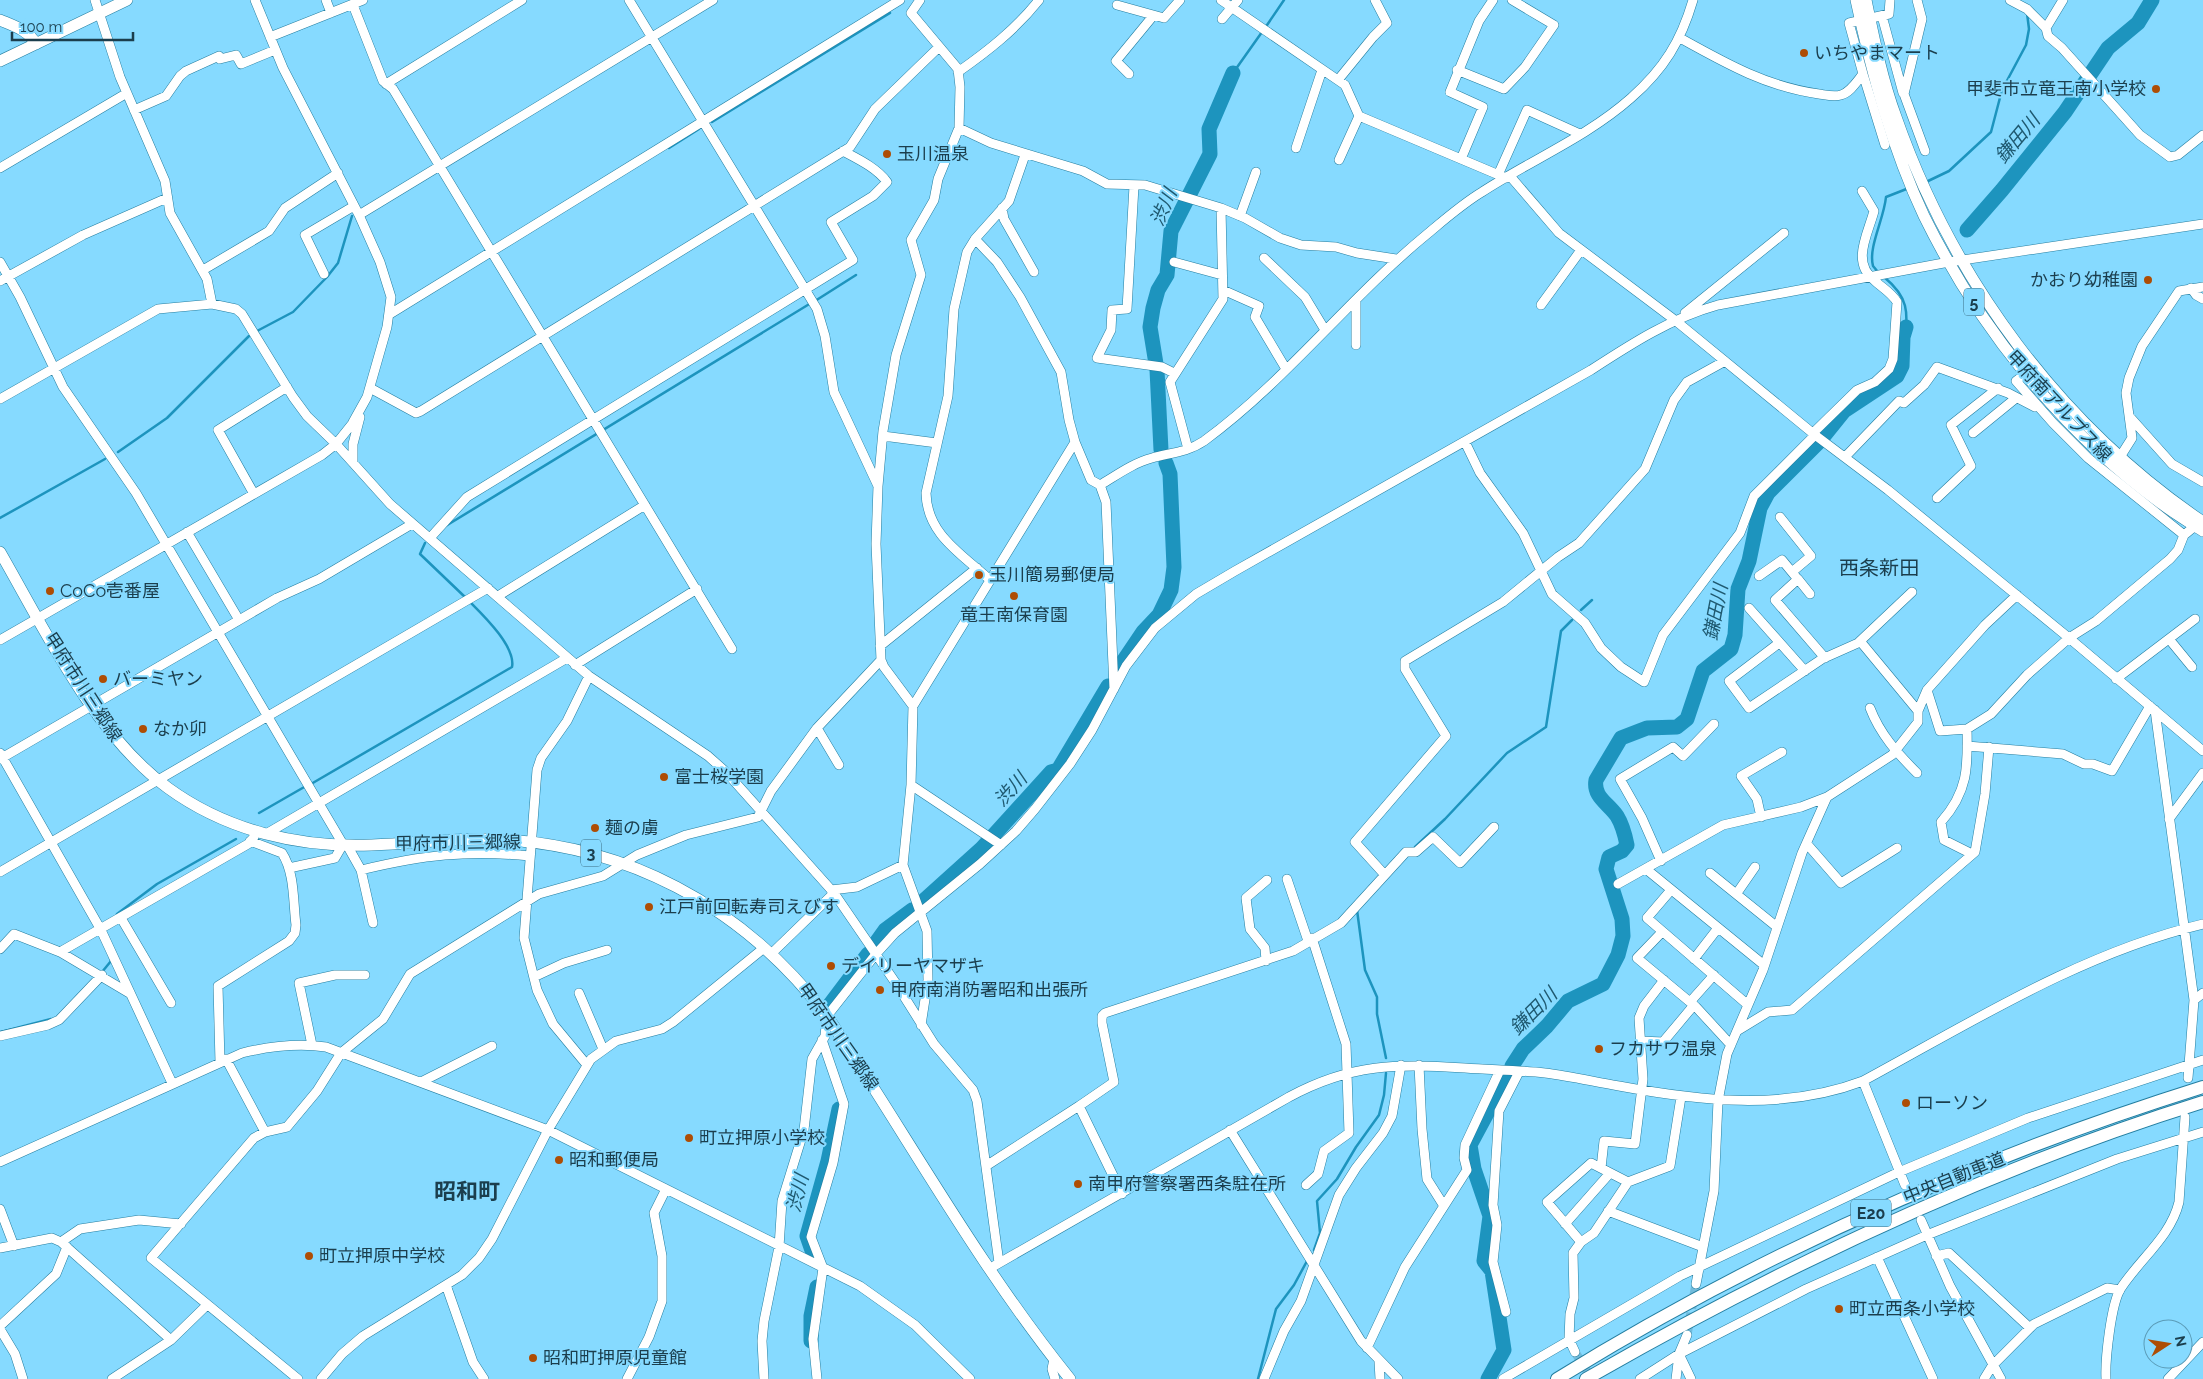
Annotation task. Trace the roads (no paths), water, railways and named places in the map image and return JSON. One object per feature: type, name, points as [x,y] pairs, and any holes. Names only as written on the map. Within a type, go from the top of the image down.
[{"type":"highway","name":"中央自動車道","points":[[1558,1379],[1659,1319],[1822,1234],[1937,1183],[2045,1141],[2203,1087]]},
{"type":"highway","name":"中央自動車道","points":[[1586,1379],[1719,1305],[1828,1250],[2050,1156],[2203,1102]]},
{"type":"main road","points":[[0,61],[126,0]]},
{"type":"main road","name":"甲府南アルプス線","points":[[1856,0],[1865,20],[1896,117],[1932,202],[1962,261],[2030,371],[2054,405],[2120,470],[2162,504],[2201,524]]},
{"type":"main road","name":"甲府南アルプス線","points":[[1866,0],[1865,20],[1879,94],[1899,152],[1924,215],[1949,262],[1987,324],[2030,371],[2120,457],[2201,524]]},
{"type":"main road","points":[[0,20],[22,29],[32,36],[36,44]]},
{"type":"main road","name":"甲府市川三郷線","points":[[0,552],[91,706],[119,744],[158,779],[205,811],[263,833],[314,844],[344,846],[484,839],[532,842],[588,852],[642,869],[694,895],[730,919],[801,982],[827,1016],[1054,1359],[1070,1379]]},
{"type":"street","points":[[95,0],[101,13],[120,77],[165,181],[170,213],[203,270],[207,279],[212,304]]},
{"type":"street","points":[[255,0],[275,50],[359,215],[388,284],[391,297],[390,314],[353,444],[354,463]]},
{"type":"street","points":[[326,0],[331,13]]},
{"type":"street","points":[[270,37],[363,0]]},
{"type":"street","points":[[386,84],[522,0]]},
{"type":"street","points":[[629,0],[806,289],[822,324],[834,392],[878,486]]},
{"type":"street","points":[[359,215],[713,0]]},
{"type":"street","points":[[390,314],[900,0]]},
{"type":"street","points":[[913,706],[884,667],[882,660],[876,544],[878,486],[883,436],[896,355],[921,275],[920,266],[911,240],[934,200],[938,179],[959,128],[960,87],[958,72],[911,13],[920,0]]},
{"type":"street","points":[[958,72],[991,48],[1016,26],[1039,0]]},
{"type":"street","points":[[1117,5],[1164,18],[1180,0]]},
{"type":"street","points":[[1221,0],[1235,3],[1344,85],[1359,116],[1505,176],[1546,220],[1581,250],[1609,269],[1676,321],[2017,595],[2203,751]]},
{"type":"street","points":[[1338,80],[1373,37],[1387,24],[1376,0]]},
{"type":"street","points":[[1461,159],[1483,107],[1450,92],[1479,21],[1493,0]]},
{"type":"street","points":[[1458,70],[1504,89],[1525,67],[1554,25],[1512,0]]},
{"type":"street","points":[[1100,486],[1141,462],[1188,449],[1211,435],[1286,369],[1356,302],[1396,259],[1480,193],[1505,176],[1546,156],[1631,98],[1660,68],[1680,38],[1694,0]]},
{"type":"street","points":[[1886,144],[1850,23],[1889,14],[1890,0]]},
{"type":"street","points":[[1904,94],[1922,19],[1917,0]]},
{"type":"street","points":[[2010,0],[2027,8],[2046,28],[2048,36],[2062,48],[2140,135],[2170,157],[2178,155],[2203,135]]},
{"type":"street","points":[[2046,28],[2063,0]]},
{"type":"street","points":[[1222,19],[1235,3]]},
{"type":"street","points":[[353,5],[369,50],[383,80],[393,89],[490,253],[544,336],[732,648]]},
{"type":"street","points":[[1129,74],[1116,61],[1154,16]]},
{"type":"street","points":[[1882,16],[1904,94],[1925,151]]},
{"type":"street","points":[[1680,38],[1730,66],[1769,83],[1797,91],[1841,95],[1848,91],[1864,74]]},
{"type":"street","points":[[370,388],[416,413],[421,411],[843,151],[850,146],[874,109],[939,47]]},
{"type":"street","points":[[134,110],[166,96],[186,70],[219,56],[220,59],[236,56],[241,64],[275,50]]},
{"type":"street","points":[[1296,148],[1322,70]]},
{"type":"street","points":[[0,168],[127,93]]},
{"type":"street","points":[[1505,176],[1527,110],[1580,134]]},
{"type":"street","points":[[1339,160],[1359,116]]},
{"type":"street","points":[[959,128],[991,144],[1083,170],[1107,184],[1145,185],[1221,208],[1280,238],[1301,245],[1336,247],[1357,253],[1396,259]]},
{"type":"street","points":[[430,538],[467,497],[853,260],[831,222],[873,196],[886,182],[882,176],[859,159],[843,151]]},
{"type":"street","points":[[990,580],[938,533],[926,508],[926,493],[948,396],[954,309],[967,252],[975,239],[1002,208],[1013,192],[1025,155]]},
{"type":"street","points":[[1240,216],[1256,172]]},
{"type":"street","points":[[203,270],[269,231],[285,208],[338,173]]},
{"type":"street","points":[[1134,186],[1128,309],[1112,310],[1110,330],[1097,358],[1162,367],[1174,373]]},
{"type":"street","points":[[1465,442],[1480,473],[1523,533],[1552,594],[1585,623],[1602,648],[1621,667],[1644,682],[1663,635],[1740,533],[1754,496],[1857,390],[1875,382],[1889,369],[1892,358],[1897,302],[1862,267],[1861,258],[1874,211],[1862,191]]},
{"type":"street","points":[[4,279],[83,235],[167,198]]},
{"type":"street","points":[[324,274],[305,235],[354,206]]},
{"type":"street","points":[[1002,208],[1004,219],[1034,272]]},
{"type":"street","points":[[1188,449],[1170,382],[1223,299],[1221,208]]},
{"type":"street","points":[[764,1379],[762,1342],[764,1321],[779,1247],[782,1201],[804,1130],[812,1059],[825,1036],[827,1016],[876,954],[919,912],[999,843],[1016,831],[1053,788],[1092,730],[1126,666],[1155,628],[1196,594],[1591,370],[1633,343],[1676,321],[1718,305],[1949,262],[2203,224]]},
{"type":"street","points":[[1676,321],[1784,233]]},
{"type":"street","points":[[975,239],[997,262],[1020,297],[1061,372],[1069,420],[1075,442],[1091,480],[1100,486],[1106,502],[1108,525],[1107,565],[1114,690]]},
{"type":"street","points":[[1540,305],[1581,250]]},
{"type":"street","points":[[1264,258],[1305,297],[1325,330]]},
{"type":"street","points":[[0,262],[4,279],[63,387],[132,486],[267,717],[344,846],[361,870],[373,923]]},
{"type":"street","points":[[1174,262],[1222,275]]},
{"type":"street","points":[[2120,457],[2132,438],[2126,393],[2129,378],[2142,346],[2179,291],[2203,287]]},
{"type":"street","points":[[2191,288],[2196,295],[2203,299]]},
{"type":"street","points":[[1223,290],[1259,306],[1255,317],[1286,369]]},
{"type":"street","points":[[1356,302],[1356,345]]},
{"type":"street","points":[[0,399],[158,309],[212,304],[236,309],[242,314],[307,416],[354,463],[390,504],[498,596],[575,665],[708,756],[726,772],[832,892],[876,954],[934,1044],[973,1090],[978,1101],[986,1166],[994,1266],[1319,1081],[1349,1072],[1401,1065],[1419,1065],[1545,1073],[1681,1097],[1718,1101],[1772,1099],[1815,1094],[1841,1089],[1863,1081],[2040,985],[2139,943],[2203,924]]},
{"type":"street","points":[[1384,874],[1355,842],[1446,736],[1405,669],[1405,661],[1503,602],[1541,571],[1579,544],[1636,481],[1652,455],[1674,400],[1686,382],[1725,361]]},
{"type":"street","points":[[1845,457],[1899,401],[1904,402],[1924,385],[1937,367],[1998,388],[2042,411]]},
{"type":"street","points":[[2030,371],[2016,381],[2042,411],[2088,458],[2184,535]]},
{"type":"street","points":[[254,494],[218,430],[287,387]]},
{"type":"street","points":[[1937,498],[1971,466],[1950,425],[1998,388]]},
{"type":"street","points":[[1973,433],[2016,398]]},
{"type":"street","points":[[0,640],[322,455],[336,444],[361,412]]},
{"type":"street","points":[[2129,415],[2172,464],[2203,482]]},
{"type":"street","points":[[883,436],[937,443]]},
{"type":"street","points":[[921,1025],[928,980],[929,952],[927,931],[903,865],[911,785],[913,706],[1075,442]]},
{"type":"street","points":[[498,596],[645,505]]},
{"type":"street","points":[[1780,517],[1812,556],[1775,600],[1825,658]]},
{"type":"street","points":[[172,1083],[101,930],[1,756],[277,598],[319,579],[412,524]]},
{"type":"street","points":[[1927,690],[1940,731],[1967,729],[1992,714],[2027,675],[2069,638],[2096,621],[2170,559],[2178,550],[2184,535],[2201,524]]},
{"type":"street","points":[[187,532],[239,620]]},
{"type":"street","points":[[1759,576],[1782,560],[1810,594]]},
{"type":"street","points":[[880,646],[977,568]]},
{"type":"street","points":[[0,872],[488,588]]},
{"type":"street","points":[[575,665],[697,589]]},
{"type":"street","points":[[1779,643],[1728,681],[1749,708],[1825,658],[1860,641],[1912,592]]},
{"type":"street","points":[[1618,884],[1723,825],[1801,807],[1827,797],[1896,751],[1918,722],[1918,711],[1927,690],[1985,625],[2017,595]]},
{"type":"street","points":[[1749,608],[1805,671]]},
{"type":"street","points":[[2116,679],[2195,619]]},
{"type":"street","points":[[2169,639],[2192,668]]},
{"type":"street","points":[[1860,641],[1918,711]]},
{"type":"street","points":[[60,952],[101,930],[263,833],[319,804],[567,658]]},
{"type":"street","points":[[298,1379],[151,1258],[254,1138],[265,1132],[287,1127],[317,1090],[341,1053],[383,1019],[410,974],[539,894],[603,876],[637,855],[686,835],[758,817],[771,791],[817,728],[882,660]]},
{"type":"street","points":[[587,1065],[553,1024],[537,990],[524,938],[532,842],[534,788],[537,770],[541,758],[567,721],[589,676]]},
{"type":"street","points":[[1870,708],[1878,728],[1916,772]]},
{"type":"street","points":[[1967,746],[2062,754],[2084,764],[2093,764],[2112,771],[2153,708]]},
{"type":"street","points":[[2153,708],[2194,1000],[2188,1078]]},
{"type":"street","points":[[1660,861],[1642,818],[1620,779],[1673,747],[1683,756],[1714,724]]},
{"type":"street","points":[[817,728],[839,765]]},
{"type":"street","points":[[1967,729],[1968,768],[1961,793],[1950,812],[1941,822],[1944,840],[1972,854]]},
{"type":"street","points":[[1737,1031],[1768,1012],[1792,1010],[1975,852],[1986,794],[1990,747]]},
{"type":"street","points":[[1762,817],[1757,799],[1741,776],[1782,752]]},
{"type":"street","points":[[2169,819],[2203,773]]},
{"type":"street","points":[[911,785],[999,843]]},
{"type":"street","points":[[1696,1284],[1714,1192],[1718,1101],[1731,1045],[1764,965],[1807,844],[1827,797]]},
{"type":"street","points":[[986,1166],[1114,1082],[1102,1023],[1102,1016],[1105,1013],[1266,961],[1292,950],[1341,923],[1406,852],[1416,852],[1433,838],[1460,863],[1494,827]]},
{"type":"street","points":[[250,841],[282,853],[289,868],[296,925],[295,933],[289,941],[218,986],[223,1060],[265,1132]]},
{"type":"street","points":[[1807,844],[1841,883],[1897,848]]},
{"type":"street","points":[[289,868],[335,858],[344,846]]},
{"type":"street","points":[[361,870],[414,857],[445,854],[486,852],[530,856]]},
{"type":"street","points":[[321,1379],[342,1354],[363,1336],[462,1275],[479,1258],[492,1239],[548,1130],[587,1065],[603,1049],[631,1036],[662,1029],[768,951],[832,892],[857,887],[903,865]]},
{"type":"street","points":[[1736,893],[1755,866]]},
{"type":"street","points":[[1646,869],[1764,965]]},
{"type":"street","points":[[1710,873],[1777,927]]},
{"type":"street","points":[[1287,879],[1346,1044],[1349,1072],[1349,1133],[1324,1151],[1318,1174],[1306,1185]]},
{"type":"street","points":[[1266,961],[1265,948],[1250,929],[1246,898],[1268,880]]},
{"type":"street","points":[[1671,890],[1647,918],[1748,1005]]},
{"type":"street","points":[[121,918],[171,1003]]},
{"type":"street","points":[[1694,959],[1718,928]]},
{"type":"street","points":[[1662,932],[1637,958],[1692,1004],[1731,1045]]},
{"type":"street","points":[[0,949],[14,934],[60,952],[102,975],[129,993]]},
{"type":"street","points":[[534,977],[564,963],[607,950]]},
{"type":"street","points":[[0,1036],[48,1025],[59,1020],[102,975]]},
{"type":"street","points":[[312,1046],[299,982],[335,975],[365,975]]},
{"type":"street","points":[[1640,1041],[1663,1042],[1714,975]]},
{"type":"street","points":[[1601,1168],[1604,1141],[1635,1144],[1643,1079],[1639,1018],[1644,1006],[1664,980]]},
{"type":"street","points":[[579,993],[603,1049]]},
{"type":"street","points":[[2194,1000],[2203,993]]},
{"type":"street","points":[[817,1379],[813,1339],[823,1268],[811,1237],[833,1163],[844,1104],[822,1040]]},
{"type":"street","points":[[0,1162],[223,1060],[270,1046],[312,1046],[341,1053],[548,1130],[860,1286],[915,1325],[970,1379]]},
{"type":"street","points":[[421,1082],[492,1046]]},
{"type":"street","points":[[1503,1379],[1569,1339],[1698,1268],[1899,1172],[2028,1118],[2203,1060]]},
{"type":"street","points":[[1264,1379],[1284,1331],[1301,1301],[1339,1195],[1356,1168],[1383,1133],[1392,1116],[1401,1065]]},
{"type":"street","points":[[1419,1065],[1427,1179],[1444,1206]]},
{"type":"street","points":[[1367,1348],[1405,1267],[1467,1170],[1464,1158],[1466,1144],[1500,1070]]},
{"type":"street","points":[[1506,1312],[1493,1262],[1497,1225],[1493,1205],[1499,1111],[1519,1072]]},
{"type":"street","points":[[1863,1081],[1905,1185]]},
{"type":"street","points":[[1575,1352],[1569,1339],[1570,1314],[1574,1298],[1573,1253],[1581,1242],[1594,1232],[1628,1182],[1670,1166],[1681,1097]]},
{"type":"street","points":[[1079,1106],[1122,1194]]},
{"type":"street","points":[[2106,1379],[2105,1362],[2120,1290],[2157,1243],[2176,1214],[2179,1202],[2185,1117]]},
{"type":"street","points":[[1230,1130],[1367,1348],[1398,1379]]},
{"type":"street","points":[[1640,1379],[1679,1354],[1806,1290],[1927,1235],[2093,1168],[2184,1136],[2203,1132]]},
{"type":"street","points":[[1581,1242],[1547,1202],[1591,1163],[1628,1182]]},
{"type":"street","points":[[1565,1224],[1610,1173]]},
{"type":"street","points":[[627,1379],[649,1337],[662,1300],[662,1256],[654,1213],[666,1189]]},
{"type":"street","points":[[0,1209],[14,1246]]},
{"type":"street","points":[[1608,1211],[1703,1247]]},
{"type":"street","points":[[23,1379],[15,1354],[0,1328],[56,1274],[64,1244],[80,1229],[139,1220],[181,1224]]},
{"type":"street","points":[[1921,1220],[1936,1256],[1992,1366],[2001,1379]]},
{"type":"street","points":[[0,1248],[52,1238],[64,1244],[171,1340]]},
{"type":"street","points":[[1936,1256],[1949,1253],[2030,1328]]},
{"type":"street","points":[[1878,1257],[1933,1379]]},
{"type":"street","points":[[446,1285],[474,1362],[484,1379]]},
{"type":"street","points":[[1984,1379],[1992,1366],[2030,1328],[2107,1288],[2120,1290]]},
{"type":"street","points":[[112,1379],[171,1340],[207,1304]]},
{"type":"street","points":[[1676,1379],[1679,1354],[1687,1335]]},
{"type":"street","points":[[2168,1379],[2203,1342]]},
{"type":"street","points":[[1679,1354],[1691,1379]]},
{"type":"street","points":[[1054,1359],[1052,1369],[1055,1379]]},
{"type":"street","points":[[1379,1361],[1380,1379]]},
{"type":"waterway","name":"渋川","points":[[1265,28],[1284,0]]},
{"type":"waterway","name":"鎌田川","points":[[1967,230],[2065,112],[2108,48],[2138,23],[2152,0]]},
{"type":"waterway","points":[[712,122],[890,13]]},
{"type":"waterway","points":[[1926,182],[1949,171],[1991,132],[2002,90],[2026,45],[2029,29],[2027,13]]},
{"type":"waterway","name":"渋川","points":[[1233,73],[1262,32]]},
{"type":"waterway","name":"渋川","points":[[1161,450],[1157,370],[1150,327],[1153,308],[1158,290],[1167,275],[1171,231],[1210,154],[1209,129],[1233,73]]},
{"type":"waterway","points":[[669,148],[699,129]]},
{"type":"waterway","points":[[1878,272],[1873,266],[1872,258],[1874,242],[1886,197],[1909,188]]},
{"type":"waterway","points":[[257,331],[293,312],[327,277],[338,263],[352,216]]},
{"type":"waterway","points":[[815,301],[856,275]]},
{"type":"waterway","points":[[1884,277],[1899,293],[1906,309],[1904,349]]},
{"type":"waterway","points":[[444,527],[811,303]]},
{"type":"waterway","name":"鎌田川","points":[[1512,1066],[1523,1049],[1547,1026],[1568,1001],[1603,984],[1618,955],[1623,936],[1622,919],[1606,869],[1609,857],[1622,851],[1627,845],[1619,819],[1599,795],[1596,780],[1621,738],[1647,728],[1677,727],[1687,719],[1703,671],[1731,649],[1735,635],[1738,589],[1749,561],[1760,508],[1768,493],[1819,442],[1844,411],[1897,376],[1902,366],[1903,337],[1906,327]]},
{"type":"waterway","points":[[118,452],[167,418],[249,336]]},
{"type":"waterway","points":[[0,518],[105,459]]},
{"type":"waterway","name":"渋川","points":[[1118,669],[1143,632],[1159,615],[1171,590],[1174,567],[1170,474],[1166,463]]},
{"type":"waterway","points":[[425,543],[420,554],[466,598]]},
{"type":"waterway","points":[[1581,610],[1592,600]]},
{"type":"waterway","points":[[311,784],[512,667],[512,659],[504,641],[470,602]]},
{"type":"waterway","points":[[1415,847],[1445,819],[1507,753],[1546,727],[1561,631],[1572,620]]},
{"type":"waterway","name":"渋川","points":[[921,903],[982,848],[1051,772],[1058,770],[1108,686]]},
{"type":"waterway","points":[[259,813],[306,786]]},
{"type":"waterway","points":[[117,914],[157,884],[236,839]]},
{"type":"waterway","name":"渋川","points":[[875,944],[885,930],[912,910]]},
{"type":"waterway","points":[[1357,910],[1365,970],[1377,997],[1377,1014],[1386,1058]]},
{"type":"waterway","name":"渋川","points":[[828,1007],[868,954]]},
{"type":"waterway","points":[[102,972],[111,961],[110,958]]},
{"type":"waterway","points":[[1,1032],[51,1019]]},
{"type":"waterway","points":[[1314,1250],[1320,1233],[1317,1201],[1337,1179],[1356,1147],[1379,1115],[1384,1095],[1386,1073]]},
{"type":"waterway","name":"鎌田川","points":[[1488,1379],[1504,1350],[1492,1271],[1484,1261],[1490,1216],[1474,1169],[1470,1145],[1506,1078]]},
{"type":"waterway","name":"渋川","points":[[814,1256],[807,1236],[828,1161],[839,1109]]},
{"type":"waterway","points":[[1258,1379],[1276,1309],[1294,1285],[1307,1261]]},
{"type":"waterway","name":"渋川","points":[[811,1341],[811,1316],[817,1287]]},
{"type":"tunnel","points":[[1687,1335],[1696,1284]]},
{"type":"tunnel","points":[[1575,1352],[1592,1379]]},
{"type":"place","name":"いちやまマート","points":[[1804,53]]},
{"type":"place","name":"甲斐市立竜王南小学校","points":[[2156,89]]},
{"type":"place","name":"玉川温泉","points":[[887,154]]},
{"type":"place","name":"かおり幼稚園","points":[[2148,280]]},
{"type":"place","name":"玉川簡易郵便局","points":[[979,575]]},
{"type":"place","name":"CoCo壱番屋","points":[[50,591]]},
{"type":"place","name":"竜王南保育園","points":[[1014,596]]},
{"type":"place","name":"バーミヤン","points":[[103,679]]},
{"type":"place","name":"なか卯","points":[[143,729]]},
{"type":"place","name":"富士桜学園","points":[[664,777]]},
{"type":"place","name":"麺の虜","points":[[595,828]]},
{"type":"place","name":"江戸前回転寿司えびす","points":[[649,907]]},
{"type":"place","name":"デイリーヤマザキ","points":[[831,966]]},
{"type":"place","name":"甲府南消防署昭和出張所","points":[[880,990]]},
{"type":"place","name":"フカサワ温泉","points":[[1599,1049]]},
{"type":"place","name":"ローソン","points":[[1906,1103]]},
{"type":"place","name":"町立押原小学校","points":[[689,1138]]},
{"type":"place","name":"昭和郵便局","points":[[559,1160]]},
{"type":"place","name":"南甲府警察署西条駐在所","points":[[1078,1184]]},
{"type":"place","name":"町立押原中学校","points":[[309,1256]]},
{"type":"place","name":"町立西条小学校","points":[[1839,1309]]},
{"type":"place","name":"昭和町押原児童館","points":[[533,1358]]},
{"type":"district","name":"西条新田","points":[[1879,568]]},
{"type":"district","name":"昭和町","points":[[467,1191]]}]
